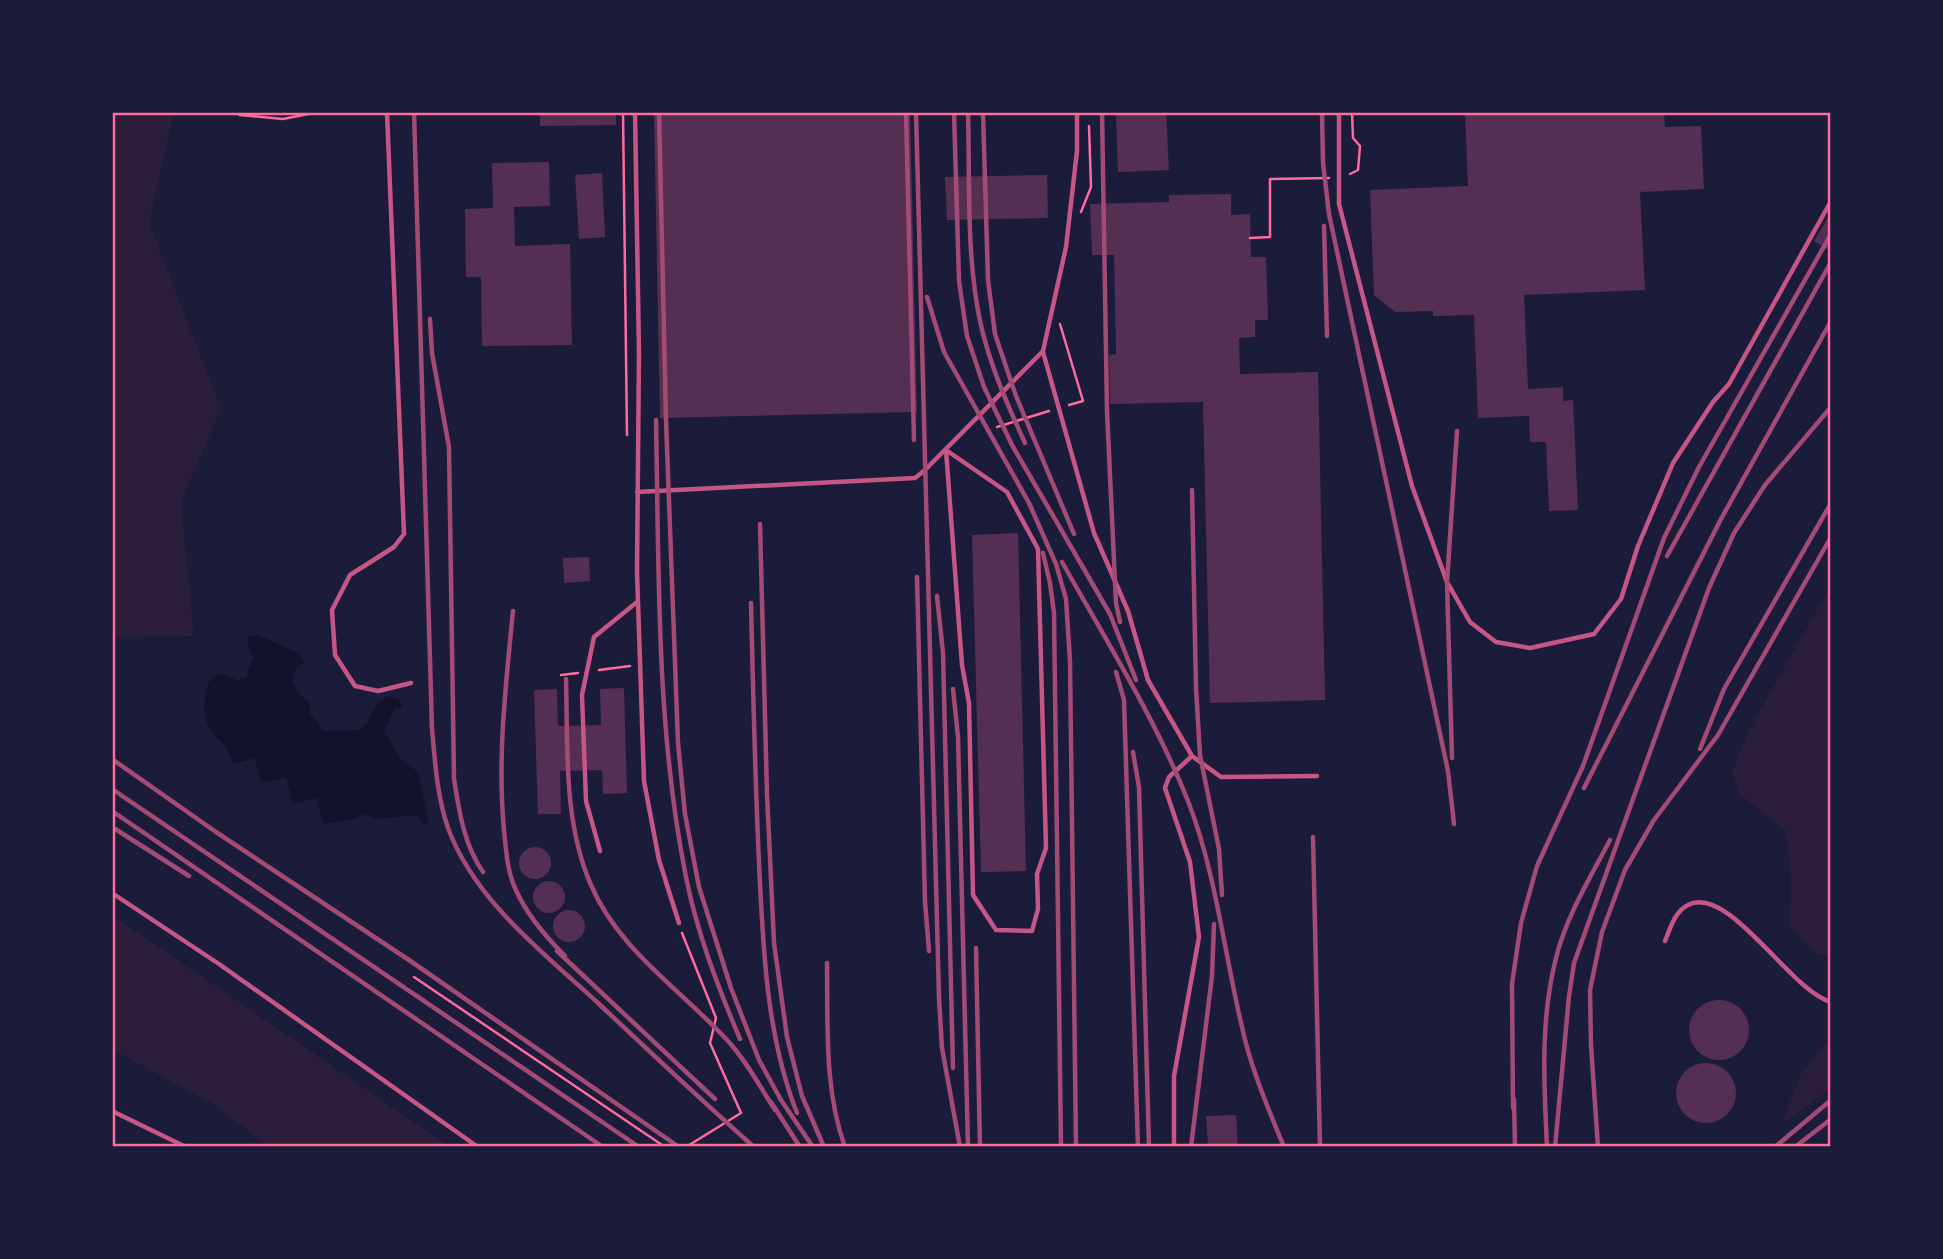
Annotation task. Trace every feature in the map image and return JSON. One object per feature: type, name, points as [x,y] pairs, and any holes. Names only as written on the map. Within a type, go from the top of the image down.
[{"type":"lane","points":[[387,112],[404,534],[394,547],[350,575],[332,610],[335,655],[355,686],[378,691],[411,683]]},
{"type":"lane","points":[[635,112],[639,352],[638,602],[644,781],[659,860],[678,923]]},
{"type":"lane","points":[[1077,112],[1077,151],[1066,247],[1043,351],[1094,533],[1128,611],[1148,680],[1192,756],[1221,776],[1317,776]]},
{"type":"lane","points":[[1339,112],[1339,204],[1412,486],[1447,582],[1470,622],[1496,642],[1530,649],[1594,634],[1621,599],[1638,546],[1673,463],[1728,384],[1831,201]]},
{"type":"lane","points":[[637,492],[915,478],[1043,351]]},
{"type":"lane","points":[[946,450],[1007,492],[1038,549],[1046,848],[1037,874],[1038,909],[1032,931],[996,930],[973,895],[969,703],[962,665],[946,450]]},
{"type":"lane","points":[[600,851],[586,801],[582,695],[593,637],[638,602]]},
{"type":"lane","points":[[1174,1147],[1174,1076],[1199,937],[1190,862],[1165,788],[1169,776],[1192,756]]},
{"type":"lane","points":[[112,893],[219,964],[478,1147]]},
{"type":"lane","points":[[1665,941],[1673,922],[1690,903],[1704,903],[1715,907],[1734,917],[1755,935],[1791,975],[1821,999],[1831,1002]]},
{"type":"lane","points":[[112,1111],[186,1147]]},
{"type":"path","points":[[237,112],[240,115],[283,119],[318,112]]},
{"type":"path","points":[[623,112],[627,439]]},
{"type":"path","points":[[1250,238],[1270,237],[1270,179],[1339,177],[1358,170],[1360,146],[1353,138],[1352,112]]},
{"type":"path","points":[[561,675],[633,666]]},
{"type":"path","points":[[678,923],[716,1018],[710,1043],[741,1113],[686,1147]]},
{"type":"path","points":[[414,977],[665,1147]]},
{"type":"shaded area","points":[[112,112],[174,112],[149,223],[221,408],[181,502],[194,636],[112,637]]},
{"type":"shaded area","points":[[1831,585],[1831,959],[1814,952],[1790,926],[1791,876],[1786,830],[1739,794],[1732,772],[1749,730]]},
{"type":"shaded area","points":[[258,635],[298,653],[304,662],[294,674],[293,684],[310,703],[310,714],[324,731],[359,730],[367,723],[378,703],[387,696],[398,699],[403,708],[395,708],[384,731],[400,759],[418,772],[429,823],[422,825],[417,815],[375,819],[366,814],[323,824],[317,798],[293,804],[286,777],[261,783],[255,758],[233,764],[226,747],[207,722],[204,707],[206,691],[211,679],[216,675],[225,675],[237,681],[246,677],[253,656],[247,636]]},
{"type":"shaded area","points":[[112,915],[450,1147],[268,1147],[214,1104],[112,1050]]},
{"type":"shaded area","points":[[1831,1040],[1831,1089],[1782,1124],[1800,1076],[1825,1043]]},
{"type":"building","points":[[540,112],[616,112],[616,125],[540,126]]},
{"type":"building","points":[[910,112],[917,412],[660,418],[654,115]]},
{"type":"building","points":[[1116,112],[1166,112],[1169,170],[1118,172]]},
{"type":"building","points":[[1465,112],[1664,112],[1665,127],[1701,126],[1704,189],[1640,192],[1645,290],[1524,295],[1528,389],[1563,387],[1563,401],[1573,400],[1578,510],[1549,511],[1546,442],[1530,442],[1529,416],[1478,418],[1474,315],[1433,316],[1433,311],[1395,312],[1374,295],[1370,190],[1468,186]]},
{"type":"building","points":[[549,162],[550,206],[514,207],[515,246],[570,244],[572,345],[482,346],[481,277],[466,277],[465,209],[493,208],[492,163]]},
{"type":"building","points":[[602,173],[605,237],[579,239],[575,175]]},
{"type":"building","points":[[1047,175],[1048,218],[947,220],[945,177]]},
{"type":"building","points":[[1231,194],[1231,215],[1250,214],[1251,257],[1266,257],[1268,320],[1255,320],[1255,337],[1239,338],[1240,374],[1318,372],[1325,700],[1210,703],[1203,402],[1110,404],[1109,355],[1116,354],[1114,255],[1092,255],[1090,204],[1169,202],[1169,195]]},
{"type":"building","points":[[1831,212],[1831,251],[1814,241]]},
{"type":"building","points":[[1018,533],[1026,871],[981,872],[972,535]]},
{"type":"building","points":[[589,557],[590,581],[564,583],[563,558]]},
{"type":"building","points":[[624,688],[627,793],[603,794],[602,770],[560,771],[561,814],[538,814],[534,690],[557,689],[558,726],[601,725],[600,689]]},
{"type":"building","points":[[535,847],[546,852],[551,863],[546,874],[535,879],[524,874],[519,863],[524,852]]},
{"type":"building","points":[[549,881],[560,886],[565,897],[560,908],[549,913],[538,908],[533,897],[538,886]]},
{"type":"building","points":[[569,910],[580,915],[585,926],[580,937],[569,942],[558,937],[553,926],[558,915]]},
{"type":"building","points":[[1719,1000],[1736,1005],[1744,1013],[1749,1030],[1744,1047],[1736,1055],[1719,1060],[1702,1055],[1694,1047],[1689,1030],[1694,1013],[1702,1005]]},
{"type":"building","points":[[1706,1063],[1723,1068],[1731,1076],[1736,1093],[1731,1110],[1723,1118],[1706,1123],[1689,1118],[1681,1110],[1676,1093],[1681,1076],[1689,1068]]},
{"type":"building","points":[[1236,1115],[1238,1147],[1208,1147],[1206,1116]]},
{"type":"railway","points":[[414,112],[432,729],[444,816],[460,854],[475,879],[512,924],[754,1147]]},
{"type":"railway","points":[[659,112],[666,420],[678,743],[685,814],[699,887],[731,988],[759,1060],[781,1100],[813,1147]]},
{"type":"railway","points":[[906,112],[914,440]]},
{"type":"railway","points":[[916,112],[939,998],[942,1048],[960,1147]]},
{"type":"railway","points":[[954,112],[959,281],[967,336],[984,387],[1012,445],[1110,614],[1136,680]]},
{"type":"railway","points":[[968,112],[971,244],[980,321],[993,368],[1025,443]]},
{"type":"railway","points":[[983,112],[988,280],[995,334],[1016,396],[1074,534]]},
{"type":"railway","points":[[1102,112],[1107,411],[1116,603],[1120,622]]},
{"type":"railway","points":[[1322,112],[1323,163],[1329,214],[1448,771],[1454,824]]},
{"type":"railway","points":[[1324,226],[1327,336]]},
{"type":"railway","points":[[1513,1108],[1512,984],[1521,923],[1537,866],[1583,766],[1664,538],[1699,467],[1831,234]]},
{"type":"railway","points":[[1667,556],[1831,262]]},
{"type":"railway","points":[[927,297],[944,352],[1029,503],[1056,564],[1066,599],[1070,661],[1076,1147]]},
{"type":"railway","points":[[430,319],[432,353],[449,447],[454,779],[467,839],[483,872]]},
{"type":"railway","points":[[1584,788],[1721,519],[1831,321]]},
{"type":"railway","points":[[1555,1147],[1574,963],[1709,588],[1734,533],[1765,485],[1831,407]]},
{"type":"railway","points":[[656,420],[661,650],[676,821],[696,919],[716,980],[740,1039]]},
{"type":"railway","points":[[1452,758],[1447,582],[1457,431]]},
{"type":"railway","points":[[1192,490],[1200,755],[1219,849],[1222,895]]},
{"type":"railway","points":[[1700,749],[1724,689],[1831,503]]},
{"type":"railway","points":[[760,524],[774,943],[787,1037],[802,1096],[824,1147]]},
{"type":"railway","points":[[1598,1147],[1590,990],[1602,932],[1625,870],[1654,820],[1718,735],[1831,537]]},
{"type":"railway","points":[[1043,553],[1054,613],[1061,1147]]},
{"type":"railway","points":[[1062,562],[1145,709],[1188,801],[1213,884],[1250,1058],[1284,1147]]},
{"type":"railway","points":[[917,577],[925,902],[929,951]]},
{"type":"railway","points":[[937,596],[943,653],[953,1068]]},
{"type":"railway","points":[[751,603],[765,958],[772,1022],[797,1113]]},
{"type":"railway","points":[[513,611],[501,775],[507,859],[519,898],[543,933],[565,956]]},
{"type":"railway","points":[[1116,672],[1124,700],[1138,1147]]},
{"type":"railway","points":[[566,679],[571,810],[582,861],[591,885],[617,929],[652,968],[734,1048],[775,1110]]},
{"type":"railway","points":[[953,689],[958,737],[968,1147]]},
{"type":"railway","points":[[1133,752],[1139,787],[1149,1147]]},
{"type":"railway","points":[[112,759],[679,1147]]},
{"type":"railway","points":[[112,789],[639,1147]]},
{"type":"railway","points":[[112,811],[603,1147]]},
{"type":"railway","points":[[112,827],[189,876]]},
{"type":"railway","points":[[1313,837],[1320,1147]]},
{"type":"railway","points":[[1547,1147],[1544,1052],[1551,982],[1566,928],[1610,840]]},
{"type":"railway","points":[[1191,1147],[1212,976],[1214,924]]},
{"type":"railway","points":[[976,948],[980,1147]]},
{"type":"railway","points":[[557,951],[715,1099]]},
{"type":"railway","points":[[827,963],[830,1080],[845,1147]]},
{"type":"railway","points":[[1514,1099],[1515,1147]]},
{"type":"railway","points":[[1775,1147],[1831,1100]]},
{"type":"railway","points":[[771,1102],[800,1147]]},
{"type":"railway","points":[[1795,1147],[1831,1119]]}]
